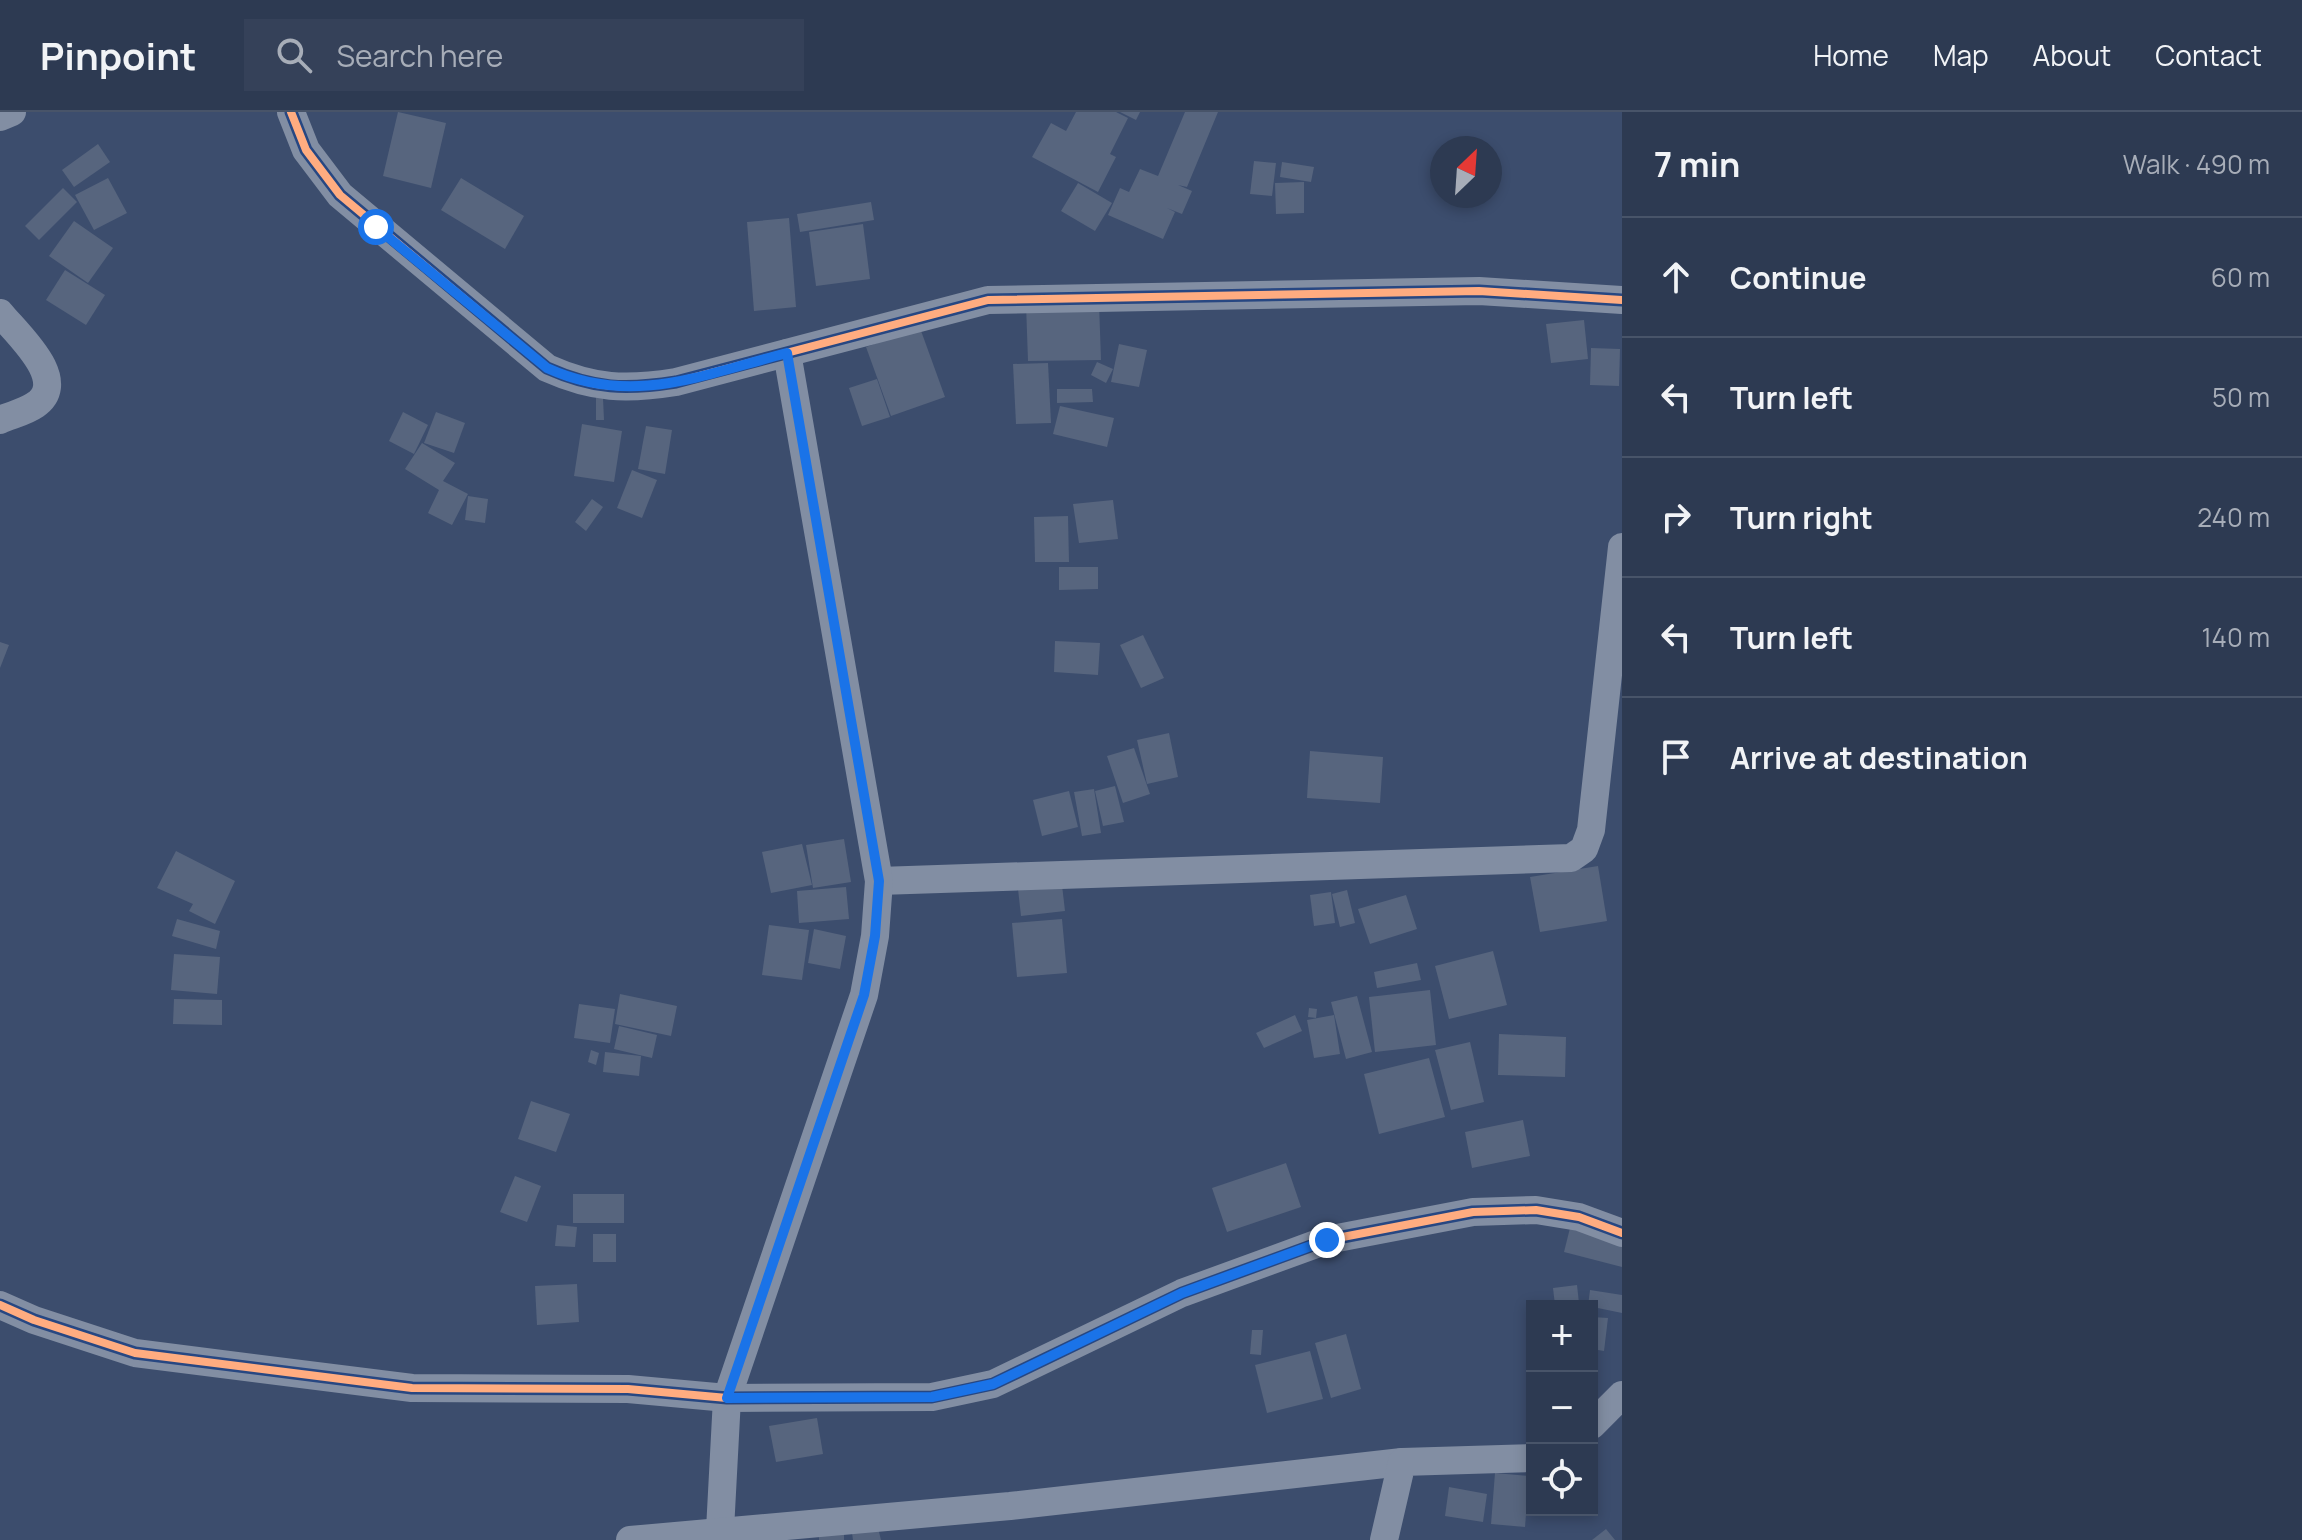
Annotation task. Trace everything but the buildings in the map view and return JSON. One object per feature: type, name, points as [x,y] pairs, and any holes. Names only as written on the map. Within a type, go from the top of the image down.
[{"type":"street","points":[[0,117],[12,112]]},
{"type":"street","points":[[291,112],[306,150],[340,195],[547,368],[579,383],[632,389],[787,353],[988,300],[1479,291],[1622,300]]},
{"type":"street","points":[[0,313],[45,369],[49,382],[45,395],[35,405],[0,420]]},
{"type":"street","points":[[720,1530],[727,1398],[864,995],[875,936],[879,881],[787,353]]},
{"type":"street","points":[[879,881],[1571,858],[1584,849],[1591,830],[1622,547]]},
{"type":"street","points":[[0,1305],[135,1353],[226,1367],[412,1388],[628,1389],[727,1398],[932,1397],[993,1384],[1182,1293],[1327,1240],[1473,1212],[1536,1210],[1579,1217],[1622,1233]]},
{"type":"street","points":[[1598,1419],[1622,1395]]},
{"type":"street","points":[[630,1540],[1010,1506],[1402,1462],[1526,1458]]},
{"type":"street","points":[[1384,1540],[1402,1462]]},
{"type":"cycle path","points":[[291,112],[306,150],[340,195],[547,368],[595,384],[626,387],[676,382],[988,300],[1479,291],[1622,300]]},
{"type":"cycle path","points":[[0,1305],[34,1320],[135,1353],[412,1388],[628,1389],[727,1398],[932,1397],[993,1384],[1182,1293],[1327,1240],[1473,1212],[1536,1210],[1579,1217],[1622,1233]]},
{"type":"route","points":[[376,227],[547,368],[579,383],[632,389],[676,382],[787,353],[879,881],[875,936],[864,995],[727,1398],[932,1397],[993,1384],[1182,1293],[1327,1240]]}]
